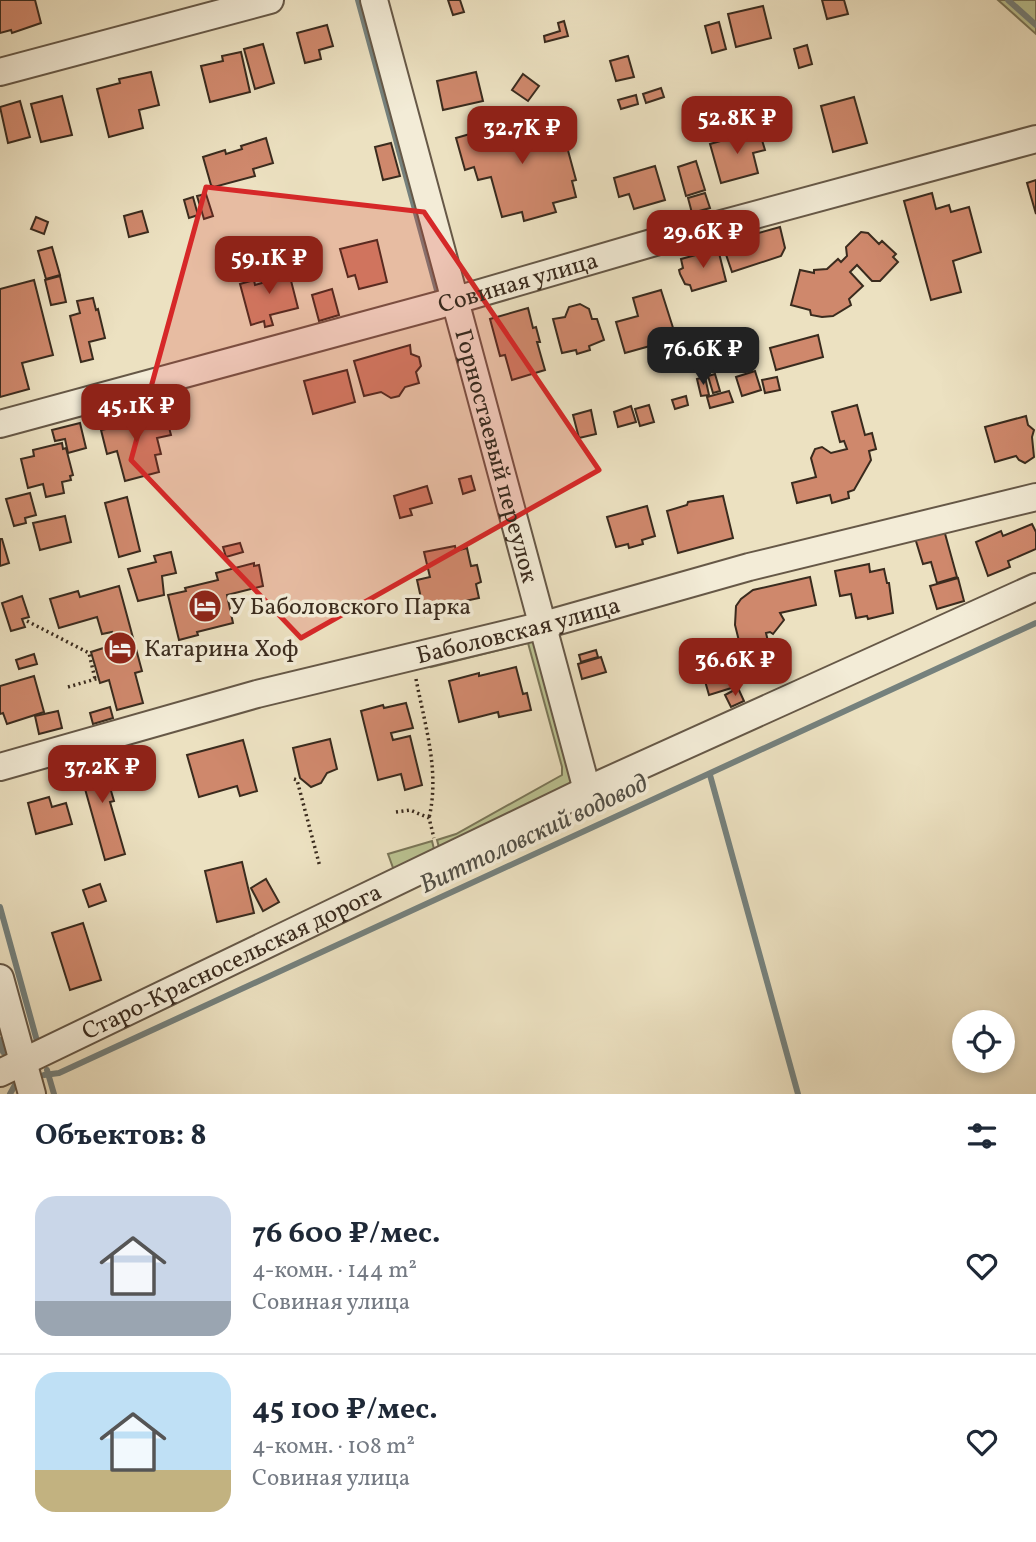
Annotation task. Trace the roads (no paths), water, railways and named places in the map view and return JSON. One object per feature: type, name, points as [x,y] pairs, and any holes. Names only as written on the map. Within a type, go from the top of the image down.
[{"type":"street","points":[[0,72],[270,0]]},
{"type":"street","name":"Горностаевый переулок","points":[[374,0],[445,303],[544,625],[587,790]]},
{"type":"street","name":"Совиная улица","points":[[0,424],[1036,139]]},
{"type":"street","name":"Баболовская улица","points":[[0,767],[257,694],[544,625],[749,567],[1036,498]]},
{"type":"street","name":"Старо-Красносельская дорога","points":[[11,1068],[587,790],[1036,587]]},
{"type":"street","points":[[0,978],[11,1068],[32,1094]]},
{"type":"waterway","points":[[358,0],[438,294]]},
{"type":"waterway","points":[[1008,0],[1036,25]]},
{"type":"waterway","name":"Виттоловский водовод","points":[[44,1075],[59,1073],[1036,623]]},
{"type":"waterway","points":[[710,775],[798,1094]]},
{"type":"waterway","points":[[0,907],[37,1041]]},
{"type":"waterway","points":[[0,1040],[3,1052]]},
{"type":"waterway","points":[[47,1070],[54,1094]]},
{"type":"waterway","name":"Виттоловский водовод","points":[[10,1094],[15,1085]]},
{"type":"place","name":"У Баболовского Парка","points":[[205,606]]},
{"type":"place","name":"Катарина Хоф","points":[[120,648]]}]
